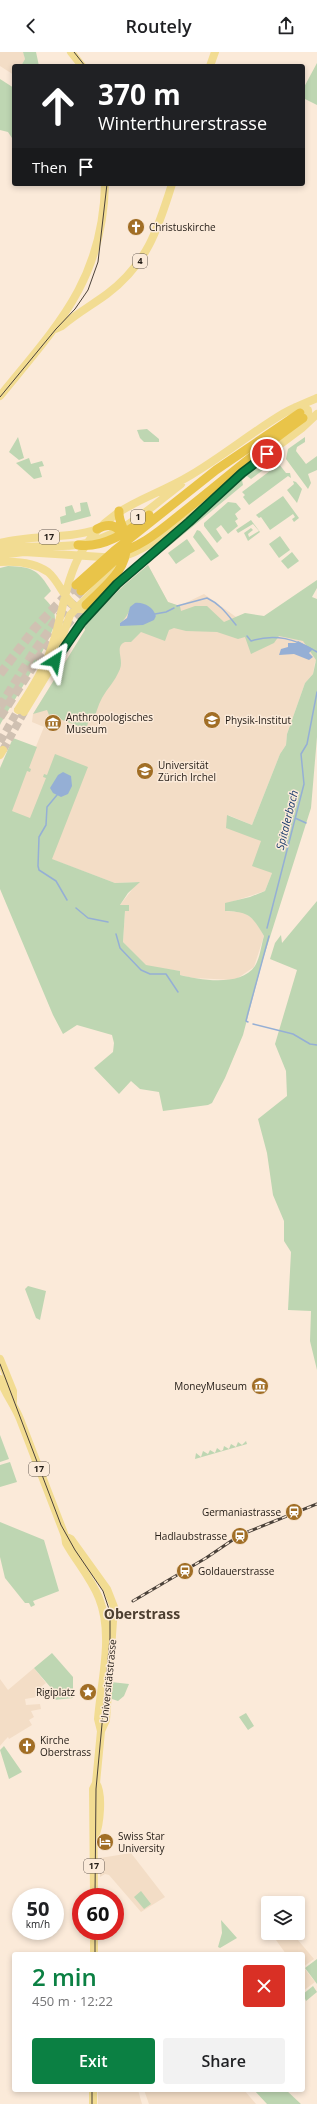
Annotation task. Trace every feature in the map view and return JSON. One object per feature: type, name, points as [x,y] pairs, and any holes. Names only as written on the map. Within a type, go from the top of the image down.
[{"type":"highway","points":[[255,447],[240,461],[193,495],[94,578],[78,588],[114,550],[255,447],[302,415]]},
{"type":"highway","points":[[98,558],[120,553],[146,544],[220,483],[255,447]]},
{"type":"highway","points":[[78,545],[85,546],[103,542],[126,532],[214,467],[255,447]]},
{"type":"highway","points":[[80,606],[118,573],[125,560],[126,542],[117,527],[118,512]]},
{"type":"highway","points":[[97,529],[106,525],[117,527]]},
{"type":"main road","points":[[71,52],[80,64]]},
{"type":"main road","points":[[211,64],[215,52]]},
{"type":"main road","name":"4","points":[[0,396],[55,328],[83,284],[96,250],[105,186]]},
{"type":"main road","name":"4","points":[[55,328],[62,326],[107,294],[127,276],[148,249],[156,233],[171,186]]},
{"type":"main road","points":[[316,399],[312,405],[317,410]]},
{"type":"main road","name":"1","points":[[146,544],[227,487],[256,461],[316,399]]},
{"type":"main road","name":"1","points":[[0,549],[78,545],[103,538],[125,527],[190,476],[302,415],[317,414]]},
{"type":"main road","points":[[190,476],[118,512],[97,529],[91,537],[76,562],[65,595],[56,635],[46,661],[21,711],[80,624],[96,606],[117,584],[194,518],[227,487]]},
{"type":"main road","points":[[55,661],[67,621],[113,571],[120,559],[122,550],[117,527]]},
{"type":"main road","name":"17","points":[[0,543],[22,539],[76,535],[97,529]]},
{"type":"main road","points":[[0,555],[24,552],[98,558]]},
{"type":"main road","points":[[0,562],[22,562],[41,568],[55,580],[65,595],[80,606],[86,610],[96,606]]},
{"type":"main road","name":"17","points":[[0,1359],[13,1391],[13,1402],[65,1536]]},
{"type":"main road","name":"17","points":[[0,1379],[5,1394],[13,1402]]},
{"type":"main road","name":"Universitätstrasse","points":[[65,1536],[71,1539],[107,1589],[114,1607],[103,1701],[98,1719],[101,1731],[96,1783],[93,1789],[93,1827],[95,1836],[94,1888]]},
{"type":"main road","name":"Universitätstrasse","points":[[65,1536],[66,1543],[99,1597],[105,1622],[106,1639],[103,1701],[105,1725],[101,1731]]},
{"type":"main road","points":[[94,1940],[94,1952]]},
{"type":"main road","points":[[93,2092],[93,2104]]},
{"type":"shaded area","points":[[0,52],[23,52],[25,59],[22,64],[12,64],[12,74],[0,66]]},
{"type":"shaded area","name":"Universität Zürich Irchel","points":[[148,565],[168,602],[179,606],[204,594],[243,622],[306,629],[317,661],[315,662],[313,674],[305,683],[287,734],[286,745],[280,754],[252,825],[228,815],[261,841],[272,873],[265,891],[225,904],[225,911],[242,912],[254,919],[264,936],[254,967],[235,980],[193,978],[180,975],[180,971],[146,966],[123,942],[125,911],[129,905],[120,905],[138,882],[115,883],[51,859],[8,814],[44,727],[32,722],[33,714],[85,630],[84,626],[122,587]]},
{"type":"shaded area","points":[[34,1668],[46,1683],[36,1691],[37,1697],[25,1699],[26,1705],[40,1704],[41,1709],[31,1711],[34,1717],[29,1720],[32,1725],[9,1739],[8,1737],[0,1746],[0,1679],[8,1690]]},
{"type":"shaded area","points":[[131,1853],[165,1897],[141,1912],[124,1892],[124,1888],[120,1888],[109,1875],[105,1874],[100,1877],[100,1858]]},
{"type":"shaded area","points":[[276,1940],[298,1940],[314,1959],[305,1966],[305,1952],[285,1952]]},
{"type":"shaded area","points":[[305,1969],[315,1982],[305,1990]]},
{"type":"shaded area","points":[[98,2092],[139,2092],[142,2104],[98,2104]]},
{"type":"shaded area","points":[[145,2092],[246,2092],[256,2104],[149,2104]]},
{"type":"green space","points":[[23,52],[36,52],[39,64],[22,64],[25,59]]},
{"type":"green space","points":[[317,63],[317,105],[305,99],[305,85]]},
{"type":"green space","points":[[0,79],[12,87],[12,138],[8,132],[0,130]]},
{"type":"green space","points":[[147,429],[159,439],[159,442],[144,442],[140,438],[137,430]]},
{"type":"green space","points":[[18,437],[24,458],[19,460],[9,452]]},
{"type":"green space","points":[[305,437],[305,442],[297,447],[296,451],[306,464],[317,456],[317,470],[308,474],[311,483],[308,489],[286,459],[288,449]]},
{"type":"green space","points":[[281,447],[279,458],[251,479],[247,476],[242,480],[243,485],[162,552],[230,487]]},
{"type":"green space","points":[[29,458],[31,464],[42,461],[44,466],[39,467],[42,477],[34,479],[16,463]]},
{"type":"green space","points":[[279,464],[286,473],[290,473],[291,478],[288,476],[249,505],[243,497],[245,495],[242,492]]},
{"type":"green space","points":[[293,481],[296,482],[302,489],[297,503],[287,490],[294,484]]},
{"type":"green space","points":[[283,496],[299,518],[294,522],[292,519],[295,517],[293,514],[270,530],[261,517],[259,518],[256,515]]},
{"type":"green space","points":[[87,502],[91,516],[61,524],[60,517],[66,515],[65,507],[72,505],[75,513],[81,511],[80,503]]},
{"type":"green space","points":[[228,502],[236,503],[241,509],[235,514],[238,519],[235,521],[238,526],[228,534],[221,525],[216,529],[222,538],[217,543],[204,526],[204,523]]},
{"type":"green space","points":[[251,520],[260,532],[248,541],[244,533],[251,528],[253,530],[248,534],[249,537],[259,531],[253,524],[238,533],[236,530]]},
{"type":"green space","points":[[197,530],[200,531],[219,556],[211,561],[193,537]]},
{"type":"green space","points":[[280,536],[290,550],[279,558],[269,544]]},
{"type":"green space","points":[[187,539],[195,551],[176,564],[168,553]]},
{"type":"green space","points":[[292,552],[299,561],[288,569],[281,561]]},
{"type":"green space","points":[[148,565],[168,602],[180,606],[181,611],[195,606],[207,606],[224,622],[245,613],[264,616],[317,580],[317,588],[312,597],[317,599],[317,737],[311,808],[263,959],[243,1035],[225,1078],[212,1103],[208,1105],[163,1111],[159,1092],[140,1089],[131,1081],[119,1094],[94,1068],[113,1052],[114,1043],[112,1035],[77,1025],[63,1034],[53,1015],[0,889],[0,768],[13,738],[37,747],[29,768],[31,769],[30,772],[27,771],[12,811],[30,818],[46,778],[43,777],[44,774],[47,775],[55,754],[88,767],[52,859],[115,883],[140,882],[128,893],[120,905],[129,905],[129,911],[125,911],[123,942],[146,965],[180,971],[180,975],[198,979],[220,980],[240,977],[249,973],[257,963],[264,936],[249,916],[225,911],[225,903],[250,897],[265,891],[272,873],[252,866],[261,841],[226,828],[227,815],[252,825],[280,754],[286,745],[287,734],[305,683],[313,674],[316,660],[303,641],[279,636],[274,643],[251,654],[245,637],[238,639],[217,632],[186,631],[174,628],[169,630],[165,641],[141,632],[131,642],[125,642],[120,647],[120,669],[116,678],[104,694],[93,721],[89,720],[86,729],[49,715],[47,710],[33,714],[85,630],[84,626],[122,587]],"holes":[[[136,603],[149,607],[156,616],[152,619],[144,623],[134,625],[120,623],[125,619],[131,608]]]},
{"type":"green space","points":[[8,566],[29,569],[34,571],[42,578],[51,591],[44,598],[53,610],[55,619],[41,655],[0,725],[0,568]]},
{"type":"green space","points":[[317,901],[317,1370],[310,1341],[311,1311],[288,1310],[291,1252],[284,1241],[284,1221],[273,1195],[267,1153],[258,1119],[287,1096],[286,1071],[275,1044],[297,970],[270,959],[275,943],[281,935],[282,943]]},
{"type":"green space","points":[[28,1286],[46,1291],[40,1320],[36,1318],[25,1289]]},
{"type":"green space","points":[[0,1435],[9,1459],[0,1462]]},
{"type":"green space","points":[[246,1441],[247,1444],[195,1459],[196,1453],[201,1457],[203,1451],[208,1454],[210,1450],[215,1453],[217,1448],[221,1451],[223,1450],[224,1446],[229,1449],[231,1444],[236,1447],[238,1442],[242,1445]]},
{"type":"green space","points":[[10,1462],[17,1482],[0,1487],[0,1465]]},
{"type":"green space","points":[[0,1522],[44,1540],[59,1591],[33,1601],[35,1605],[31,1607],[29,1603],[25,1603],[5,1578],[0,1557]]},
{"type":"green space","points":[[52,1653],[73,1677],[73,1698],[54,1700],[52,1689],[34,1668]]},
{"type":"green space","points":[[111,1682],[129,1684],[124,1696],[118,1701],[109,1698]]},
{"type":"green space","points":[[246,1713],[254,1726],[248,1730],[239,1717]]},
{"type":"green space","points":[[4,1746],[22,1772],[9,1779],[0,1750]]},
{"type":"green space","points":[[141,1891],[151,1904],[144,1909],[134,1897]]},
{"type":"green space","points":[[221,1920],[237,1938],[220,1948],[218,1947],[222,1933]]},
{"type":"green space","points":[[317,1959],[317,1984],[305,1968]]},
{"type":"green space","points":[[313,1986],[317,1992],[306,2001],[305,1992]]},
{"type":"green space","points":[[256,2092],[288,2092],[301,2104],[267,2104]]},
{"type":"water","points":[[135,603],[142,603],[148,606],[155,613],[156,616],[154,620],[143,625],[120,626],[120,623],[127,618],[130,607]]},
{"type":"water","points":[[298,641],[313,649],[309,653],[313,657],[309,660],[294,654],[279,655],[281,649],[288,647],[288,643],[296,643]]},
{"type":"water","points":[[63,772],[71,776],[72,786],[68,794],[61,797],[53,793],[50,788],[58,775]]},
{"type":"waterway","name":"Spitalerbach","points":[[177,606],[207,598],[220,606],[236,625]]},
{"type":"waterway","name":"Spitalerbach","points":[[155,614],[166,612],[174,608]]},
{"type":"waterway","name":"Spitalerbach","points":[[247,636],[251,641],[268,638],[285,639],[309,647],[317,652]]},
{"type":"waterway","name":"Spitalerbach","points":[[267,928],[304,784],[301,754],[307,744],[317,692]]},
{"type":"waterway","points":[[57,795],[47,807],[46,825],[39,837],[38,866],[39,870],[56,881],[67,900]]},
{"type":"waterway","points":[[295,818],[306,823]]},
{"type":"waterway","points":[[76,908],[88,918],[108,922]]},
{"type":"waterway","points":[[116,934],[120,948],[141,970],[150,974],[166,974],[178,992]]},
{"type":"waterway","name":"Spitalerbach","points":[[248,1022],[246,1021],[269,936]]},
{"type":"waterway","name":"Spitalerbach","points":[[253,1024],[293,1034],[310,1044],[317,1045]]},
{"type":"tunnel","points":[[0,674],[35,628],[76,585]]},
{"type":"tunnel","points":[[0,707],[34,652],[58,618],[81,591]]},
{"type":"tunnel","points":[[65,626],[86,605]]},
{"type":"tunnel","points":[[0,717],[39,657],[56,636]]},
{"type":"tunnel","points":[[0,742],[18,710]]},
{"type":"tunnel","points":[[3,750],[24,712]]},
{"type":"tram line","points":[[74,52],[83,64]]},
{"type":"tram line","points":[[0,397],[56,329],[75,309],[88,290],[98,262],[107,186]]},
{"type":"tram line","points":[[0,1364],[61,1525],[75,1550],[103,1591],[110,1612],[110,1638],[96,1789],[95,1888]]},
{"type":"tram line","points":[[95,1940],[95,1952]]},
{"type":"tram line","points":[[92,2092],[92,2104]]},
{"type":"railway","points":[[133,1601],[206,1558],[240,1535],[317,1504]]},
{"type":"place","name":"Christuskirche","points":[[136,227]]},
{"type":"place","name":"Physik-Institut","points":[[212,720]]},
{"type":"place","name":"Anthropologisches Museum","points":[[53,723]]},
{"type":"place","name":"Universität Zürich Irchel","points":[[145,771]]},
{"type":"place","name":"MoneyMuseum","points":[[260,1386]]},
{"type":"place","name":"Germaniastrasse","points":[[294,1512]]},
{"type":"place","name":"Hadlaubstrasse","points":[[240,1536]]},
{"type":"place","name":"Goldauerstrasse","points":[[185,1571]]},
{"type":"place","name":"Rigiplatz","points":[[88,1692]]},
{"type":"place","name":"Kirche Oberstrass","points":[[27,1746]]},
{"type":"place","name":"Swiss Star University","points":[[105,1842]]},
{"type":"district","name":"Oberstrass","points":[[142,1614]]},
{"type":"route","points":[[55,661],[82,622],[117,584],[189,522],[242,473],[267,454]]}]
